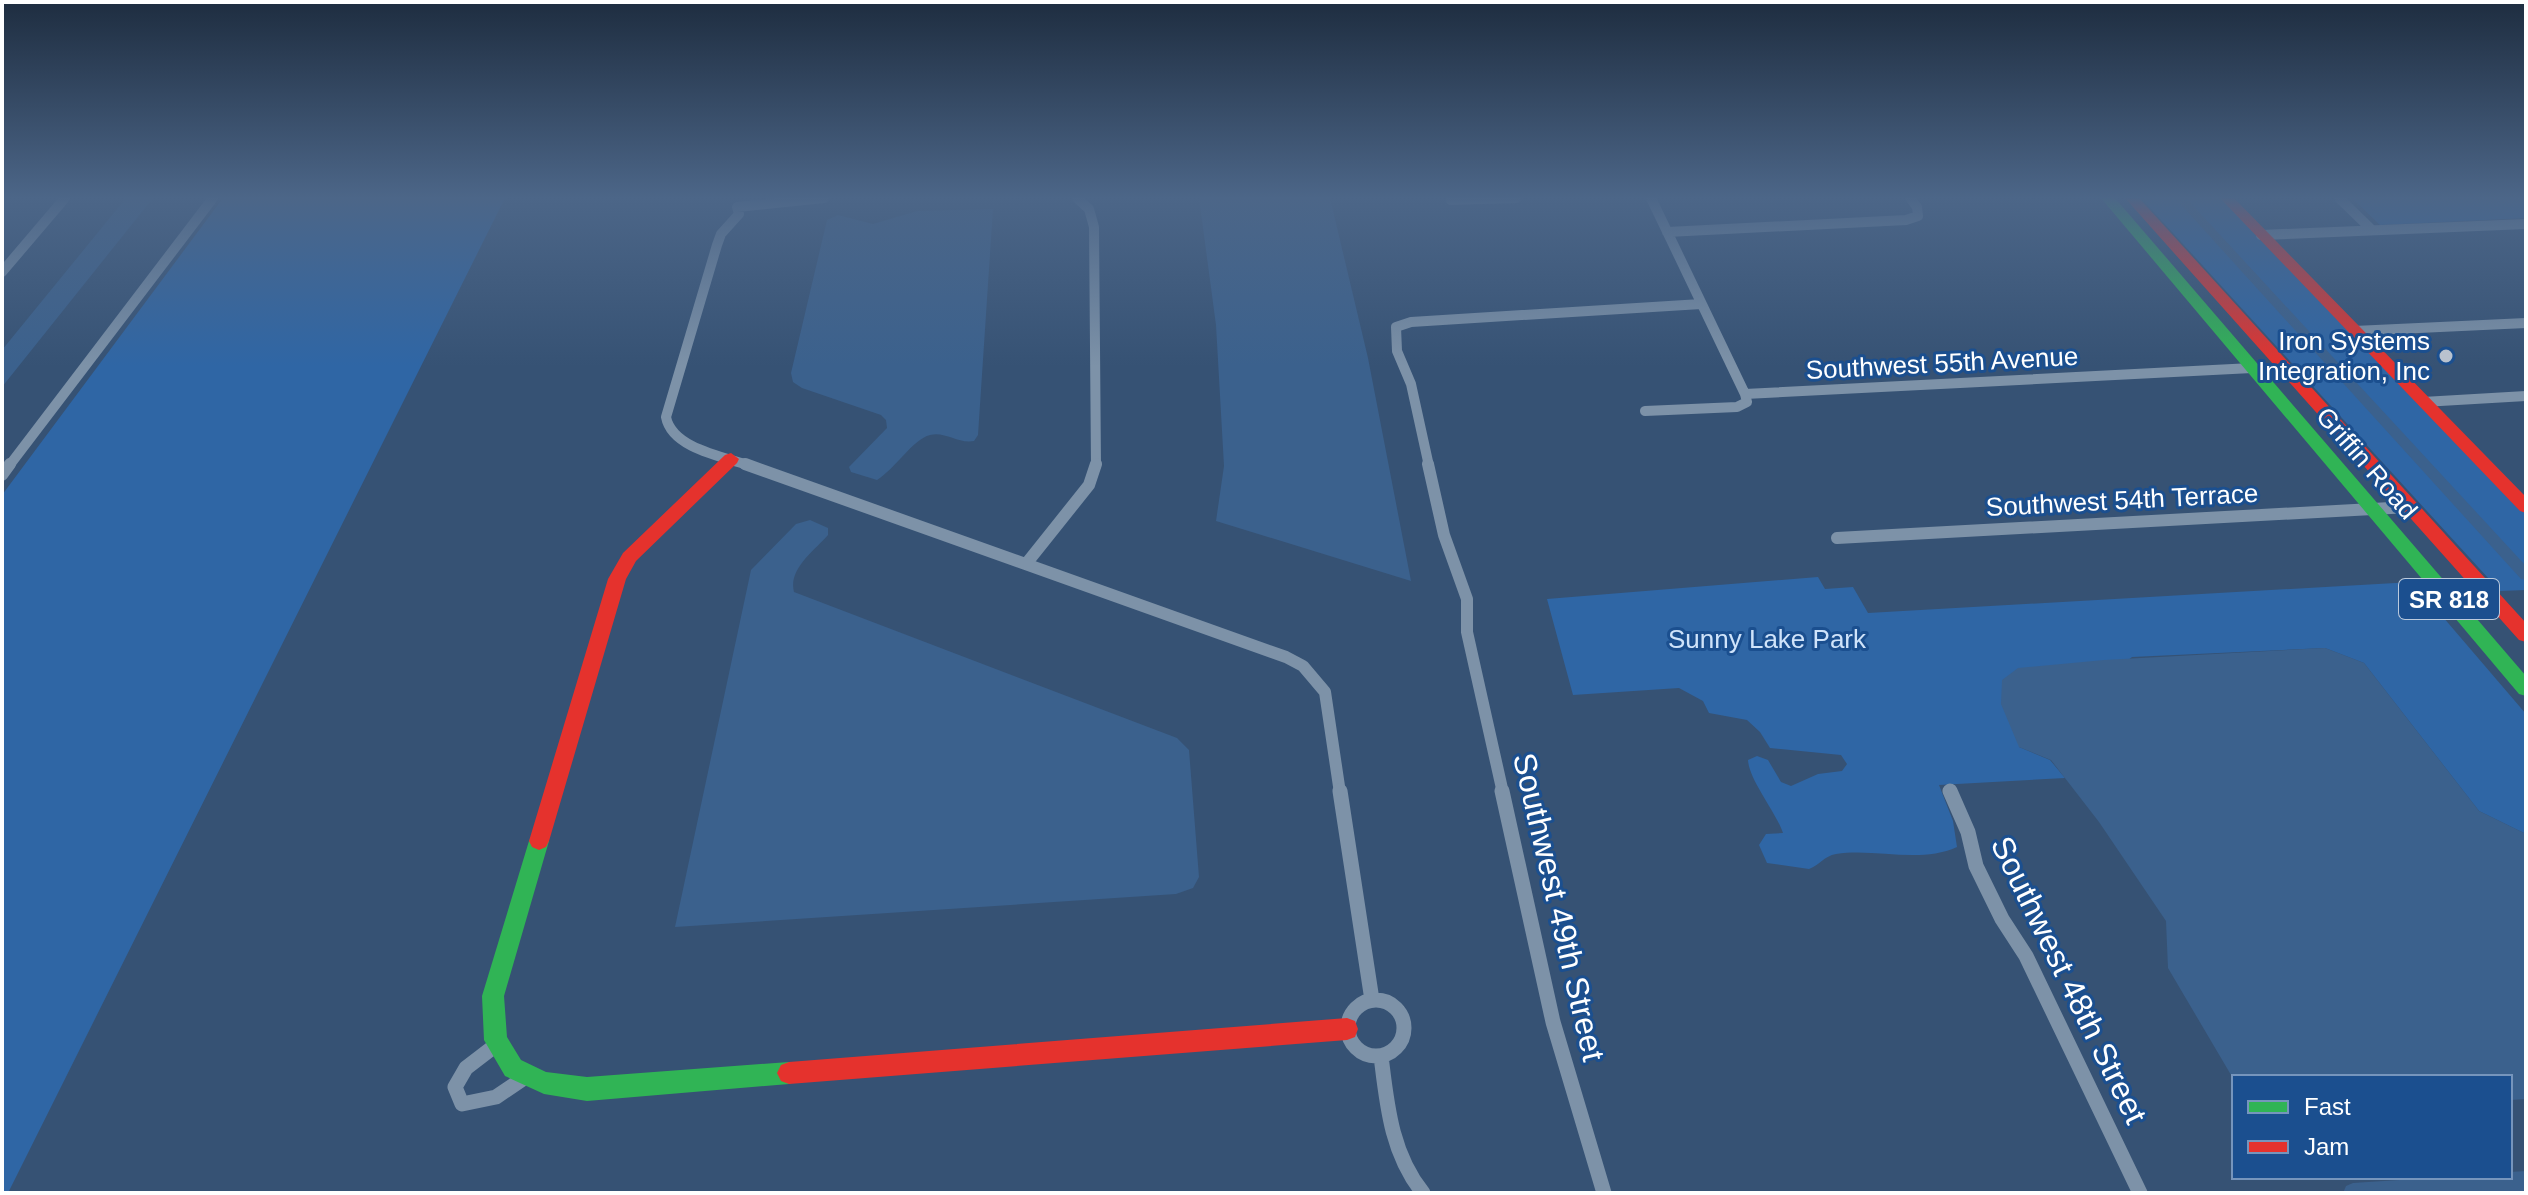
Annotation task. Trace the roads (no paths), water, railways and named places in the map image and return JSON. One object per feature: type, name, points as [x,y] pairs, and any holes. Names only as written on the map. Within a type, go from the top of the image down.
[{"type":"street","points":[[2,272],[18,254]]},
{"type":"street","points":[[2,475],[171,254]]},
{"type":"street","points":[[715,254],[667,424],[673,434],[683,441],[731,459],[1286,657],[1317,679],[1325,692],[1372,1000]]},
{"type":"street","points":[[1026,564],[1089,485],[1096,465],[1094,254]]},
{"type":"street","points":[[1677,254],[1745,394]]},
{"type":"street","name":"Griffin Road","points":[[2166,254],[2252,368],[2526,689]]},
{"type":"street","name":"Griffin Road","points":[[2172,254],[2195,272],[2526,635]]},
{"type":"street","points":[[2279,254],[2526,507]]},
{"type":"street","name":"Southwest 49th Street","points":[[1604,1193],[1553,1022],[1467,632],[1467,599],[1444,535],[1417,407],[1397,351],[1396,327],[1411,322],[1508,314],[1701,304]]},
{"type":"street","points":[[2354,331],[2526,323]]},
{"type":"street","name":"Southwest 55th Avenue","points":[[1645,411],[1737,407],[1747,402],[1745,394],[2252,368]]},
{"type":"street","points":[[2423,402],[2526,396]]},
{"type":"street","points":[[731,459],[622,567],[493,996],[491,1022],[496,1045],[505,1060],[524,1078],[552,1087],[587,1089],[1347,1029]]},
{"type":"street","name":"Southwest 54th Terrace","points":[[1837,538],[2409,507]]},
{"type":"street","name":"Southwest 48th Street","points":[[1950,791],[1968,832],[1976,866],[2002,919],[2026,956],[2140,1193]]},
{"type":"street","points":[[1372,1000],[1394,1006],[1406,1025],[1400,1046],[1381,1056],[1358,1049],[1347,1029],[1356,1007],[1372,1000]]},
{"type":"street","points":[[496,1045],[466,1068],[460,1077],[455,1087],[462,1104],[480,1104],[491,1100],[524,1078]]},
{"type":"street","points":[[1381,1056],[1391,1122],[1401,1158],[1423,1193]]},
{"type":"waterway","points":[[2231,254],[2526,575]]},
{"type":"waterway","points":[[2353,1193],[2526,1181]]},
{"type":"place","name":"Iron Systems Integration, Inc","points":[[2446,356]]},
{"type":"park label","name":"Sunny Lake Park","points":[[1767,639]]}]
